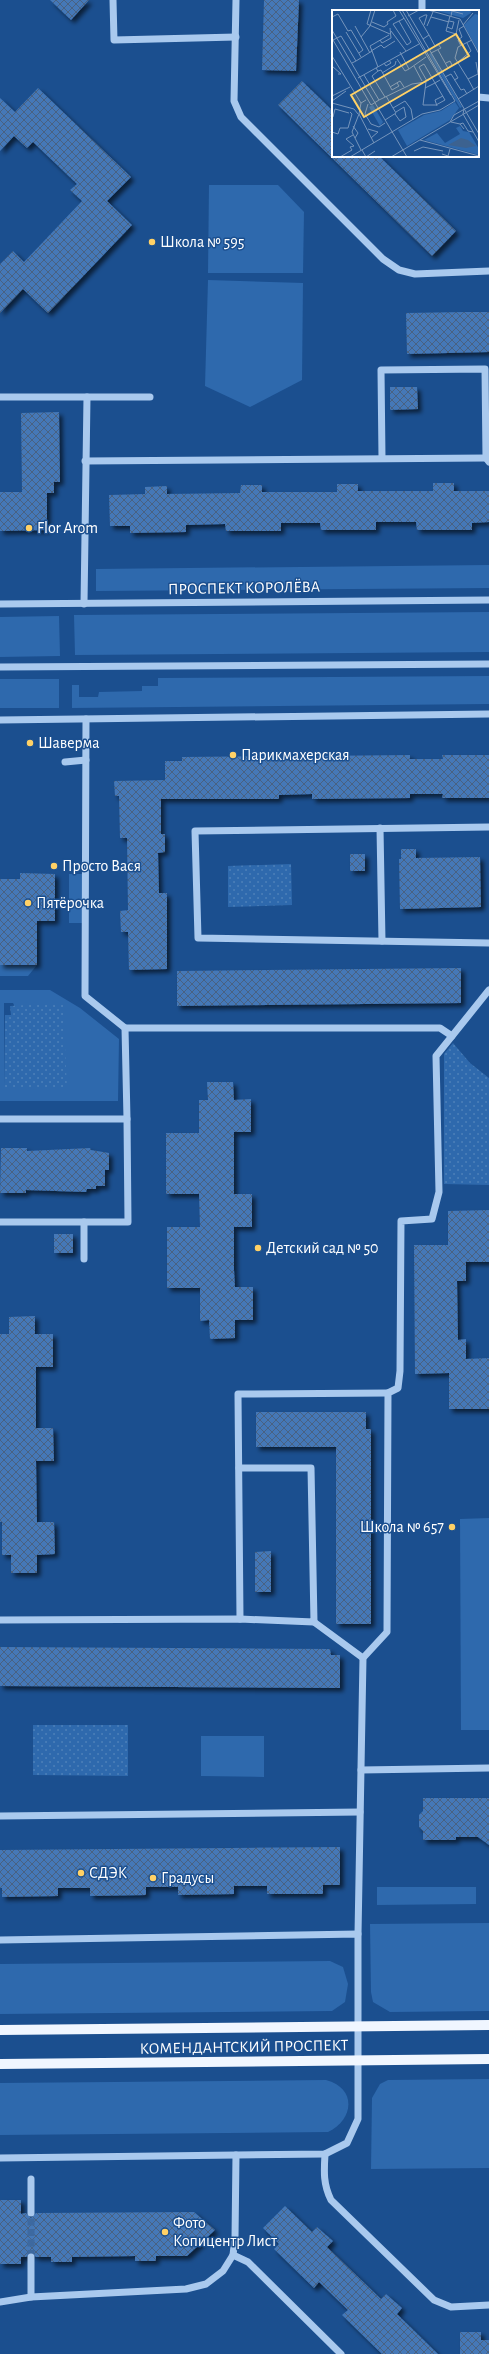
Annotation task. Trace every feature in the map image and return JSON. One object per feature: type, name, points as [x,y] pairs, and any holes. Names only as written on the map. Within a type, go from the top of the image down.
[{"type":"main road","name":"КОМЕНДАНТСКИЙ ПРОСПЕКТ","points":[[0,2030],[489,2025]]},
{"type":"main road","name":"КОМЕНДАНТСКИЙ ПРОСПЕКТ","points":[[0,2064],[489,2059]]},
{"type":"street","points":[[113,0],[114,40],[236,36]]},
{"type":"street","points":[[236,0],[234,101],[241,117],[383,258],[399,270],[415,274],[489,271]]},
{"type":"street","points":[[479,97],[489,98]]},
{"type":"street","points":[[85,461],[382,458],[488,460],[485,369],[381,370],[382,458]]},
{"type":"street","points":[[0,397],[150,398]]},
{"type":"street","points":[[84,604],[87,397]]},
{"type":"street","name":"ПРОСПЕКТ КОРОЛЁВА","points":[[0,604],[489,600]]},
{"type":"street","points":[[0,667],[489,664]]},
{"type":"street","points":[[0,720],[489,714]]},
{"type":"street","points":[[86,719],[85,996],[126,1028],[440,1028],[452,1036]]},
{"type":"street","points":[[65,762],[86,760]]},
{"type":"street","points":[[489,827],[195,831],[198,938],[489,943]]},
{"type":"street","points":[[380,828],[382,941]]},
{"type":"street","points":[[240,1619],[238,1394],[388,1393],[398,1388],[400,1371],[401,1221],[432,1219],[439,1192],[436,1056],[489,990]]},
{"type":"street","points":[[0,1222],[128,1222],[126,1028]]},
{"type":"street","points":[[0,1119],[127,1119]]},
{"type":"street","points":[[84,1222],[84,1259]]},
{"type":"street","points":[[0,2158],[325,2154],[347,2143],[358,2119],[357,2026],[363,1658],[387,1632],[388,1393]]},
{"type":"street","points":[[239,1468],[311,1468],[314,1622]]},
{"type":"street","points":[[0,1620],[240,1619],[314,1622],[363,1658]]},
{"type":"street","points":[[361,1770],[489,1768]]},
{"type":"street","points":[[0,1816],[360,1812]]},
{"type":"street","points":[[0,1940],[358,1934]]},
{"type":"street","points":[[325,2154],[323,2177],[325,2189],[331,2200],[434,2300],[451,2307],[489,2305]]},
{"type":"street","points":[[0,2302],[31,2297],[193,2287],[206,2284],[223,2271],[233,2255],[236,2155]]},
{"type":"street","points":[[31,2179],[31,2213]]},
{"type":"street","points":[[233,2255],[248,2262],[341,2354]]},
{"type":"street","points":[[31,2257],[31,2297]]},
{"type":"shaded area","points":[[209,185],[278,185],[304,212],[303,273],[208,273]]},
{"type":"shaded area","points":[[208,280],[303,283],[302,380],[250,407],[205,386]]},
{"type":"shaded area","points":[[489,565],[489,588],[96,591],[96,569]]},
{"type":"shaded area","points":[[489,612],[489,652],[75,655],[74,615]]},
{"type":"shaded area","points":[[59,616],[60,656],[0,657],[0,617]]},
{"type":"shaded area","points":[[489,676],[489,704],[72,708],[72,685],[79,685],[79,697],[98,697],[99,692],[142,691],[142,686],[158,686],[158,678]]},
{"type":"shaded area","points":[[0,679],[59,679],[59,708],[0,708]]},
{"type":"shaded area","points":[[291,864],[292,905],[228,907],[228,866]]},
{"type":"shaded area","points":[[69,874],[82,874],[82,923],[69,923]]},
{"type":"shaded area","points":[[0,965],[37,965],[28,976],[0,976]]},
{"type":"shaded area","points":[[0,990],[50,990],[80,1008],[119,1039],[118,1101],[0,1101]],"holes":[[[4,1003],[13,1003],[14,1005],[4,1089]]]},
{"type":"shaded area","points":[[63,1003],[67,1089],[4,1089],[5,1015],[11,1015],[10,1006]]},
{"type":"shaded area","points":[[453,1043],[470,1063],[489,1078],[489,1185],[444,1184],[444,1054]]},
{"type":"shaded area","points":[[489,1518],[489,1730],[461,1730],[460,1519]]},
{"type":"shaded area","points":[[33,1725],[128,1725],[128,1776],[33,1775]]},
{"type":"shaded area","points":[[201,1736],[264,1736],[264,1777],[201,1776]]},
{"type":"shaded area","points":[[377,1887],[476,1887],[476,1904],[377,1905]]},
{"type":"shaded area","points":[[489,1923],[489,2011],[390,2012],[373,2002],[371,1992],[370,1924]]},
{"type":"shaded area","points":[[330,1961],[343,1967],[348,1984],[345,2002],[332,2011],[0,2014],[0,1964]]},
{"type":"shaded area","points":[[489,2079],[489,2168],[371,2169],[372,2098],[380,2084],[388,2080]]},
{"type":"shaded area","points":[[326,2080],[336,2084],[343,2090],[347,2097],[348,2104],[347,2112],[343,2120],[337,2127],[328,2132],[0,2135],[0,2083]]},
{"type":"building","points":[[50,0],[89,0],[71,20]]},
{"type":"building","points":[[264,0],[299,0],[296,71],[262,70]]},
{"type":"building","points":[[302,81],[332,110],[332,157],[380,157],[456,231],[432,256],[278,105]]},
{"type":"building","points":[[38,88],[131,177],[107,201],[132,225],[48,313],[23,289],[0,313],[0,264],[13,251],[24,262],[82,201],[70,190],[77,184],[33,142],[27,148],[14,136],[0,151],[0,98],[15,112]]},
{"type":"building","points":[[489,312],[489,352],[407,354],[406,313]]},
{"type":"building","points":[[390,387],[417,387],[418,409],[390,410]]},
{"type":"building","points":[[59,412],[60,482],[54,482],[54,493],[47,493],[47,530],[0,531],[0,492],[22,492],[21,413]]},
{"type":"building","points":[[433,483],[454,483],[454,491],[489,491],[489,522],[472,523],[472,530],[417,530],[416,522],[376,522],[376,530],[321,530],[320,523],[281,523],[281,531],[226,531],[225,524],[186,525],[186,532],[130,533],[130,526],[110,526],[109,495],[145,494],[145,487],[167,486],[167,494],[240,493],[241,485],[262,485],[262,492],[337,492],[337,484],[358,484],[358,491],[433,491]]},
{"type":"building","points":[[410,755],[410,759],[443,759],[442,755],[489,755],[489,798],[442,798],[443,794],[410,794],[410,798],[312,799],[312,794],[279,795],[279,799],[161,799],[161,834],[165,834],[165,852],[158,853],[159,893],[167,893],[167,969],[129,970],[128,932],[121,932],[120,911],[128,910],[127,838],[120,838],[119,796],[115,796],[114,781],[165,780],[165,761],[182,761],[182,757],[279,756],[279,760],[312,760],[312,756]]},
{"type":"building","points":[[401,849],[416,849],[416,858],[480,857],[481,907],[400,909],[399,859],[401,859]]},
{"type":"building","points":[[350,854],[365,854],[365,871],[350,871]]},
{"type":"building","name":"Пятёрочка","points":[[20,873],[55,874],[55,921],[37,921],[37,965],[0,965],[0,879],[20,879]]},
{"type":"building","points":[[461,968],[461,1003],[177,1006],[177,971]]},
{"type":"building","points":[[207,1082],[233,1082],[234,1100],[251,1099],[251,1132],[234,1132],[234,1194],[252,1194],[252,1227],[234,1227],[234,1270],[235,1287],[253,1287],[253,1320],[235,1320],[235,1338],[210,1339],[209,1320],[200,1321],[200,1288],[167,1288],[167,1227],[200,1227],[199,1194],[166,1194],[166,1133],[199,1133],[199,1100],[208,1100]]},
{"type":"building","points":[[1,1148],[27,1148],[27,1151],[90,1148],[91,1150],[109,1153],[109,1170],[105,1170],[105,1186],[96,1186],[96,1189],[87,1189],[86,1192],[26,1190],[26,1193],[0,1193]]},
{"type":"building","points":[[489,1210],[489,1262],[466,1262],[466,1281],[457,1281],[458,1340],[466,1339],[466,1359],[489,1358],[489,1409],[449,1409],[449,1373],[415,1374],[414,1245],[448,1245],[448,1211]]},
{"type":"building","points":[[54,1234],[73,1234],[73,1253],[54,1253]]},
{"type":"building","points":[[35,1316],[35,1334],[53,1334],[53,1367],[36,1367],[36,1428],[53,1428],[54,1461],[36,1461],[37,1522],[54,1522],[55,1554],[37,1555],[37,1573],[11,1573],[11,1555],[2,1555],[2,1522],[0,1522],[0,1334],[9,1334],[9,1317]]},
{"type":"building","points":[[256,1412],[366,1412],[366,1429],[371,1429],[371,1624],[336,1624],[336,1447],[256,1447]]},
{"type":"building","points":[[271,1551],[271,1592],[255,1592],[255,1552]]},
{"type":"building","points":[[0,1647],[330,1649],[331,1655],[340,1655],[340,1688],[0,1686]]},
{"type":"building","points":[[423,1798],[489,1798],[489,1845],[478,1837],[456,1837],[456,1840],[423,1840],[423,1831],[419,1827],[419,1815],[423,1811]]},
{"type":"building","points":[[340,1847],[340,1885],[323,1885],[323,1894],[267,1894],[267,1886],[234,1886],[234,1894],[178,1895],[178,1887],[146,1887],[146,1895],[90,1896],[90,1888],[58,1888],[58,1896],[2,1897],[2,1888],[0,1888],[0,1850]]},
{"type":"building","points":[[0,2200],[21,2200],[21,2214],[26,2213],[31,2218],[36,2213],[194,2212],[215,2230],[187,2256],[156,2256],[156,2261],[135,2261],[135,2256],[72,2257],[72,2262],[51,2262],[51,2257],[36,2257],[31,2252],[26,2257],[21,2257],[21,2264],[0,2264]]},
{"type":"building","points":[[285,2206],[312,2232],[317,2227],[333,2241],[327,2247],[381,2299],[386,2294],[402,2308],[397,2314],[438,2354],[382,2354],[342,2315],[348,2310],[319,2282],[314,2288],[274,2249],[279,2244],[263,2228]]},
{"type":"building","points":[[460,2332],[481,2332],[481,2340],[489,2340],[489,2354],[460,2354]]},
{"type":"tunnel","points":[[31,2213],[31,2257]]},
{"type":"place","name":"Школа № 595","points":[[152,242]]},
{"type":"place","name":"Flor Arom","points":[[29,528]]},
{"type":"place","name":"Шаверма","points":[[30,743]]},
{"type":"place","name":"Парикмахерская","points":[[233,755]]},
{"type":"place","name":"Просто Вася","points":[[54,866]]},
{"type":"place","name":"Пятёрочка","points":[[28,903]]},
{"type":"place","name":"Детский сад № 50","points":[[258,1248]]},
{"type":"place","name":"Школа № 657","points":[[452,1527]]},
{"type":"place","name":"СДЭК","points":[[81,1873]]},
{"type":"place","name":"Градусы","points":[[153,1878]]},
{"type":"place","name":"Фото Копицентр Лист","points":[[165,2232]]}]
